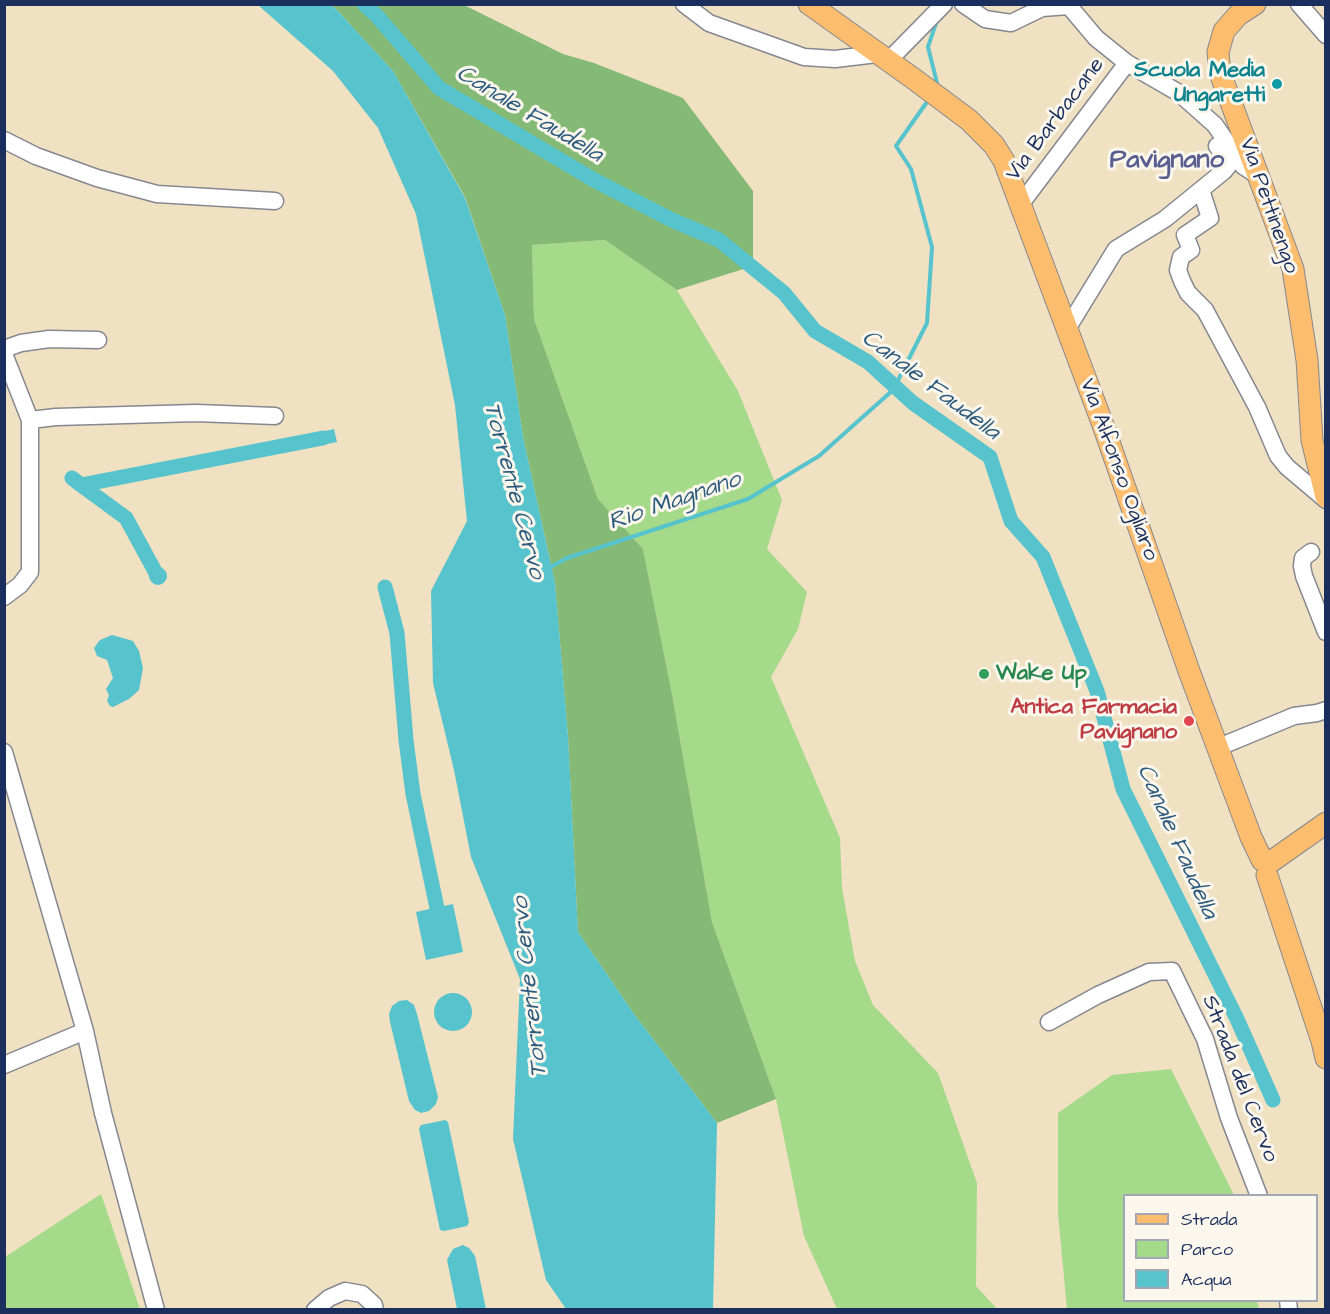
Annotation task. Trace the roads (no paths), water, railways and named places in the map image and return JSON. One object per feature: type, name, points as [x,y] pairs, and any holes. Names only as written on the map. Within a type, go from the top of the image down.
[{"type":"main road","points":[[809,4],[882,57]]},
{"type":"main road","name":"Via Pettinengo","points":[[1255,4],[1238,15],[1224,31],[1218,52],[1220,73],[1293,269],[1307,360],[1312,440],[1326,498]]},
{"type":"main road","name":"Via Alfonso Ogliaro","points":[[882,57],[969,120],[994,145],[1004,161],[1103,425],[1189,671],[1251,837],[1267,865],[1274,901],[1326,1058]]},
{"type":"main road","points":[[1267,865],[1326,822]]},
{"type":"street","points":[[684,4],[709,22],[804,57],[835,59],[882,57],[944,4]]},
{"type":"street","points":[[963,4],[985,19],[1011,23],[1042,8],[1069,6],[1096,38],[1127,63],[1179,93],[1215,126],[1243,166],[1260,177]]},
{"type":"street","points":[[1299,4],[1326,34]]},
{"type":"street","name":"Via Barbacane","points":[[1020,205],[1127,63]]},
{"type":"street","points":[[1067,330],[1116,249],[1166,219],[1228,166],[1227,160],[1179,93]]},
{"type":"street","points":[[4,140],[36,156],[97,178],[157,194],[275,201]]},
{"type":"street","points":[[1201,190],[1210,218],[1185,235],[1191,250],[1181,257],[1178,270],[1182,282],[1188,293],[1205,310],[1257,407],[1278,456],[1287,467],[1326,498]]},
{"type":"street","points":[[4,349],[21,343],[50,339],[98,340]]},
{"type":"street","points":[[4,354],[30,420],[30,572],[20,585],[4,597]]},
{"type":"street","points":[[30,420],[56,417],[196,413],[275,416]]},
{"type":"street","points":[[1311,552],[1303,558],[1302,566],[1326,632]]},
{"type":"street","points":[[1219,747],[1294,716],[1326,710]]},
{"type":"street","points":[[4,752],[85,1031],[103,1113],[156,1310]]},
{"type":"street","name":"Strada del Cervo","points":[[1049,1022],[1098,995],[1149,972],[1172,971],[1205,1039],[1228,1118],[1258,1194]]},
{"type":"street","points":[[4,1065],[85,1031]]},
{"type":"street","points":[[315,1310],[329,1299],[345,1291],[362,1294],[374,1305],[375,1310]]},
{"type":"water","name":"Torrente Cervo","points":[[258,5],[330,5],[393,71],[465,198],[505,315],[523,437],[555,583],[568,736],[578,932],[634,1014],[717,1123],[713,1309],[566,1309],[546,1280],[513,1139],[520,979],[471,857],[454,770],[433,683],[431,591],[467,521],[455,405],[416,214],[378,128],[333,71]]},
{"type":"water","points":[[334,429],[337,442],[307,448],[304,436]]},
{"type":"water","points":[[158,567],[164,570],[167,576],[164,582],[158,585],[152,582],[149,576],[152,570]]},
{"type":"water","points":[[112,635],[133,641],[139,651],[143,668],[139,690],[129,699],[113,707],[107,701],[109,695],[106,689],[113,678],[107,660],[97,656],[94,648],[100,640]]},
{"type":"water","points":[[453,904],[463,952],[426,960],[416,912]]},
{"type":"water","points":[[453,993],[466,999],[472,1012],[466,1025],[453,1031],[440,1025],[434,1012],[440,999]]},
{"type":"water","points":[[407,1000],[414,1005],[417,1014],[438,1097],[436,1104],[429,1111],[421,1113],[415,1110],[409,1101],[389,1014],[392,1006],[399,1001]]},
{"type":"water","points":[[445,1120],[448,1122],[469,1222],[467,1226],[444,1231],[440,1230],[419,1129],[421,1125]]},
{"type":"water","points":[[463,1245],[469,1248],[475,1256],[486,1309],[457,1309],[447,1260],[453,1249]]},
{"type":"waterway","name":"Canale Faudella","points":[[364,4],[439,88],[594,180],[672,220],[719,240],[784,293],[815,331],[868,362],[913,403],[990,457],[1011,521],[1043,557],[1097,691],[1123,789],[1237,1019],[1273,1100]]},
{"type":"waterway","name":"Rio Magnano","points":[[935,87],[937,83],[928,47],[936,23]]},
{"type":"waterway","name":"Rio Magnano","points":[[547,569],[567,558],[748,499],[819,456],[893,390],[927,323],[932,247],[911,169],[896,146],[929,99]]},
{"type":"waterway","points":[[72,478],[81,485],[323,438]]},
{"type":"waterway","points":[[81,485],[126,518],[157,575]]},
{"type":"waterway","points":[[385,587],[397,633],[413,794],[441,927]]},
{"type":"place","name":"Scuola Media Ungaretti","points":[[1277,84]]},
{"type":"place","name":"Wake Up","points":[[984,674]]},
{"type":"place","name":"Antica Farmacia Pavignano","points":[[1189,721]]},
{"type":"district","name":"Pavignano","points":[[1167,162]]}]
